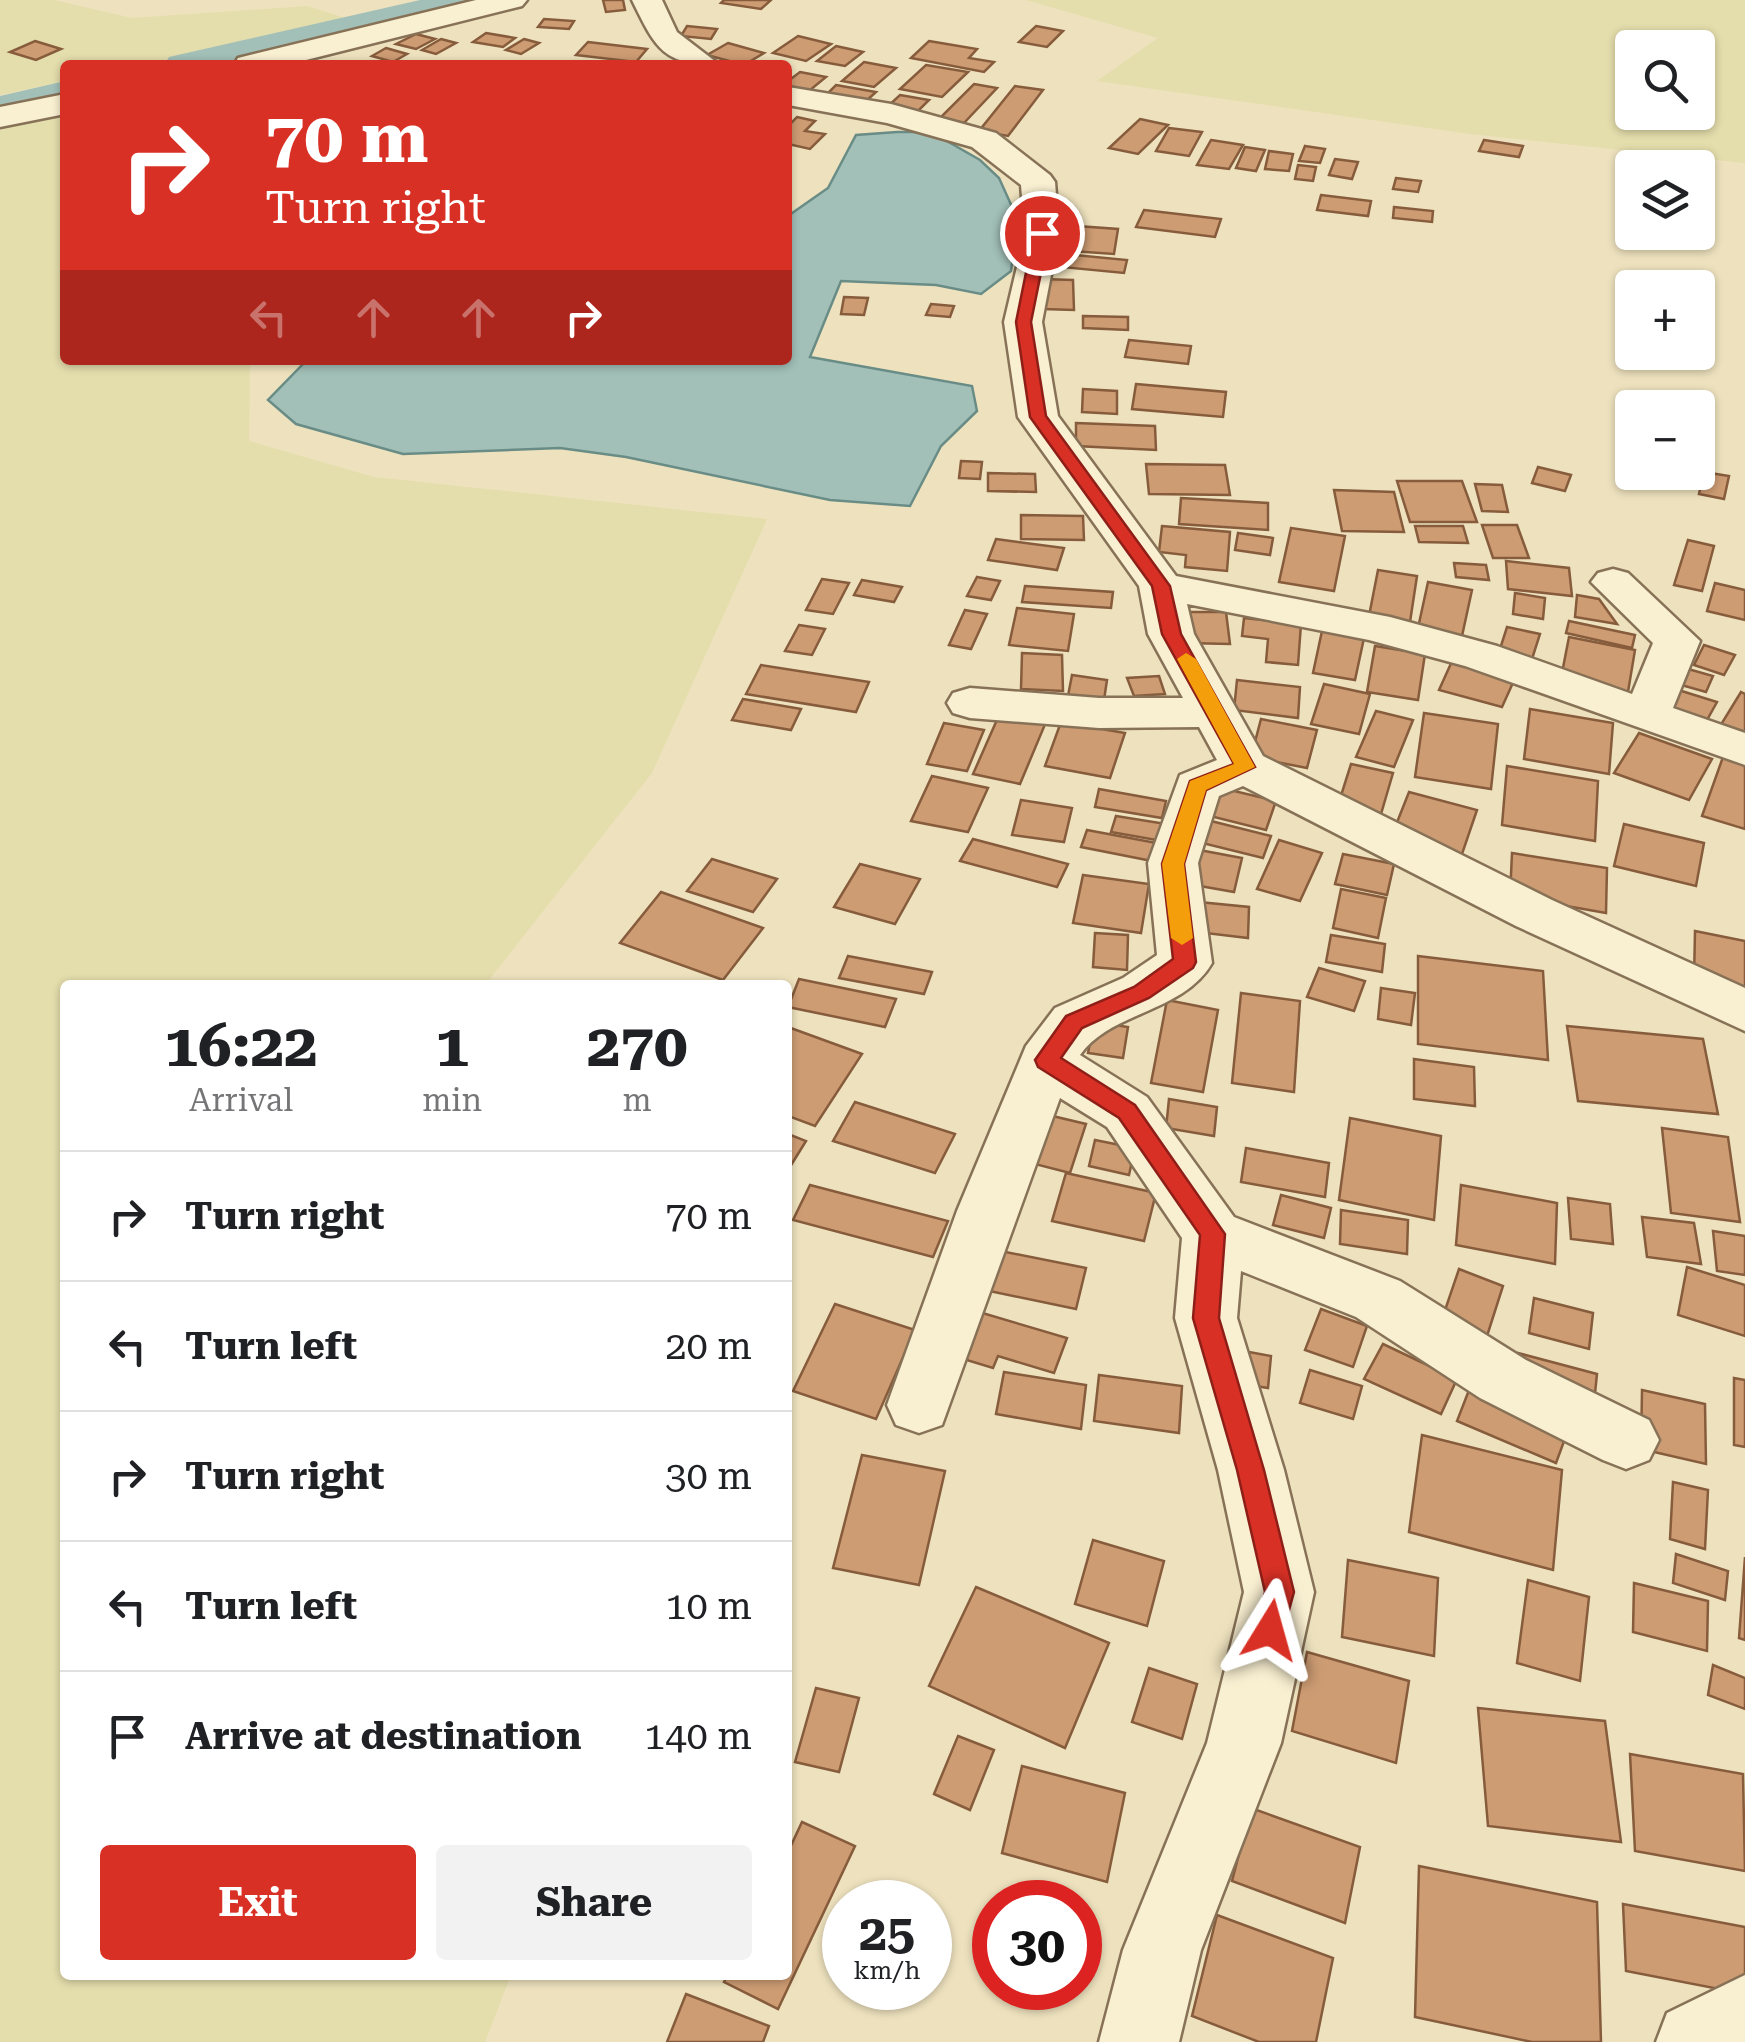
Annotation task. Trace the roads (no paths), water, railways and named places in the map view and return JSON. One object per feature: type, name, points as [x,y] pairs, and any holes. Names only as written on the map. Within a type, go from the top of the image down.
[{"type":"street","points":[[268,60],[512,0]]},
{"type":"street","points":[[646,0],[666,38],[697,60]]},
{"type":"street","points":[[792,97],[891,114],[984,140],[1038,182],[1042,233],[1023,322],[1038,417],[1161,586],[1172,634],[1245,767],[1534,913],[1745,1011]]},
{"type":"street","points":[[0,117],[60,105]]},
{"type":"street","points":[[1612,582],[1677,640],[1647,716]]},
{"type":"street","points":[[1161,586],[1374,627],[1480,656],[1745,750]]},
{"type":"street","points":[[970,703],[1098,713],[1217,712]]},
{"type":"street","points":[[919,1406],[987,1211],[1046,1060],[1074,1022],[1142,992],[1185,962],[1173,864],[1197,786],[1245,767]]},
{"type":"street","points":[[1046,1060],[1127,1112],[1213,1234],[1378,1299],[1504,1379],[1626,1440]]},
{"type":"street","points":[[1139,2042],[1162,1950],[1244,1743],[1279,1592],[1251,1470],[1206,1318],[1213,1234]]},
{"type":"street","points":[[1696,2042],[1745,2015]]},
{"type":"water","points":[[931,132],[980,160],[999,178],[1018,220],[1011,271],[981,294],[936,285],[841,281],[810,357],[972,386],[977,411],[941,446],[910,506],[830,500],[626,457],[560,448],[403,454],[296,424],[268,400],[302,365],[792,365],[792,213],[828,188],[856,135]]},
{"type":"waterway","points":[[204,60],[465,0]]},
{"type":"waterway","points":[[0,107],[60,93]]}]
